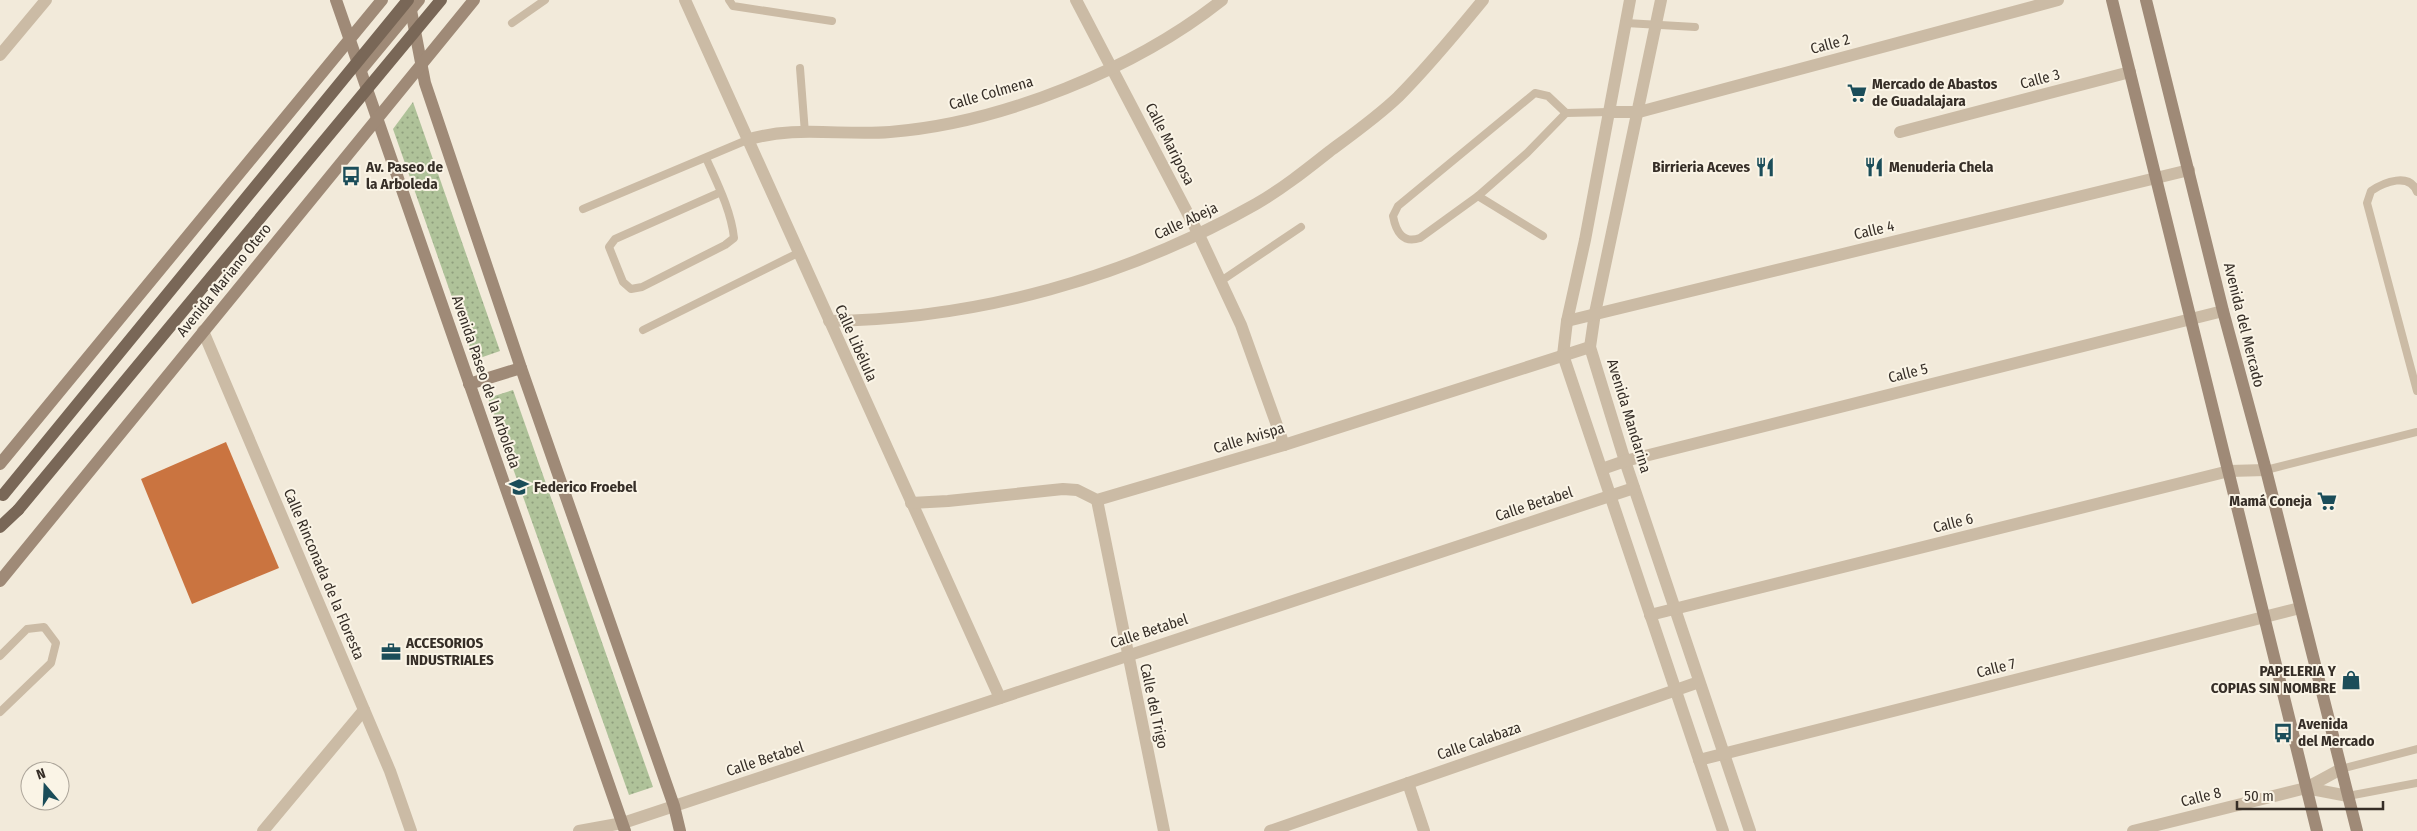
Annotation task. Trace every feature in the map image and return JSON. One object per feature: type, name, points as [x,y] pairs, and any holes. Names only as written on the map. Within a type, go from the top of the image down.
[{"type":"main road","name":"Avenida Mariano Otero","points":[[0,527],[18,510],[441,0]]},
{"type":"main road","points":[[2,498],[409,4]]},
{"type":"street","points":[[0,55],[46,0]]},
{"type":"street","name":"Avenida Paseo de la Arboleda","points":[[336,0],[624,827]]},
{"type":"street","points":[[0,464],[382,0]]},
{"type":"street","points":[[361,70],[409,4],[419,0]]},
{"type":"street","name":"Avenida Mariano Otero","points":[[0,581],[474,0]]},
{"type":"street","name":"Calle Libélula","points":[[685,0],[828,321],[1000,698]]},
{"type":"street","name":"Calle Mariposa","points":[[1076,0],[1221,281],[1241,325],[1284,445]]},
{"type":"street","name":"Calle Colmena","points":[[747,140],[785,131],[805,133],[875,133],[936,125],[1026,102],[1112,68],[1158,44],[1222,0]]},
{"type":"street","name":"Calle Abeja","points":[[828,321],[916,315],[1003,302],[1102,274],[1198,235],[1258,203],[1356,132],[1397,98],[1483,0]]},
{"type":"street","points":[[1630,0],[1610,112],[1567,321],[1563,355],[1723,831]]},
{"type":"street","name":"Avenida Mandarina","points":[[1661,0],[1639,112],[1595,313],[1590,347],[1634,488],[1750,831]]},
{"type":"street","name":"Calle 2","points":[[1610,112],[1639,112],[2058,0]]},
{"type":"street","points":[[2112,0],[2317,831]]},
{"type":"street","name":"Avenida del Mercado","points":[[2146,0],[2190,170],[2223,311],[2266,470],[2357,831]]},
{"type":"street","points":[[409,4],[420,65],[521,368],[674,806],[680,831]]},
{"type":"street","name":"Calle 3","points":[[1900,132],[2130,72]]},
{"type":"street","name":"Calle 4","points":[[1567,321],[2190,170]]},
{"type":"street","name":"Calle 5","points":[[1602,469],[1625,460],[2223,311]]},
{"type":"street","name":"Calle Rinconada de la Floresta","points":[[203,332],[364,710],[399,795],[411,831]]},
{"type":"street","name":"Calle Avispa","points":[[1097,500],[1284,445],[1590,347]]},
{"type":"street","points":[[469,384],[521,368]]},
{"type":"street","name":"Calle 6","points":[[1650,615],[2229,471],[2266,470]]},
{"type":"street","name":"Calle Betabel","points":[[579,831],[624,827],[674,806],[1634,488]]},
{"type":"street","points":[[911,503],[1063,489],[1077,490],[1097,500]]},
{"type":"street","name":"Calle del Trigo","points":[[1097,500],[1127,656],[1164,831]]},
{"type":"street","name":"Calle 7","points":[[1699,760],[2300,608]]},
{"type":"street","name":"Calle Calabaza","points":[[1270,831],[1699,682]]},
{"type":"street","points":[[263,831],[364,710]]},
{"type":"street","name":"Calle 8","points":[[2133,831],[2306,788],[2341,769]]},
{"type":"street","points":[[1408,783],[1424,831]]},
{"type":"street","name":"Calle 8","points":[[2306,788],[2348,796]]},
{"type":"lane","points":[[512,23],[545,0]]},
{"type":"lane","points":[[729,0],[733,6],[832,21]]},
{"type":"lane","points":[[1626,23],[1695,27]]},
{"type":"lane","points":[[800,68],[805,133]]},
{"type":"lane","points":[[1566,113],[1527,153],[1478,196],[1420,238],[1412,241],[1404,239],[1394,222],[1394,210],[1528,96],[1535,92],[1542,93],[1566,113],[1610,112]]},
{"type":"lane","points":[[583,209],[747,140]]},
{"type":"lane","points":[[706,158],[721,192],[733,227],[734,238],[725,245],[642,287],[631,289],[623,282],[610,247],[616,239],[721,192]]},
{"type":"lane","points":[[2417,192],[2412,183],[2407,180],[2400,180],[2370,190],[2367,203],[2417,391]]},
{"type":"lane","points":[[1478,196],[1543,236]]},
{"type":"lane","points":[[1221,281],[1301,227]]},
{"type":"lane","points":[[644,330],[798,253]]},
{"type":"lane","points":[[2266,470],[2417,432]]},
{"type":"lane","points":[[0,656],[27,628],[44,627],[56,643],[51,663],[0,712]]},
{"type":"lane","points":[[2341,769],[2417,749]]},
{"type":"lane","points":[[2348,796],[2417,784]]},
{"type":"green space","points":[[413,102],[500,351],[474,360],[393,129]]},
{"type":"green space","points":[[513,390],[653,787],[629,795],[488,398]]},
{"type":"building","points":[[226,442],[279,568],[192,604],[141,479]]},
{"type":"place","name":"Mercado de Abastos de Guadalajara","points":[[1857,93]]},
{"type":"place","name":"Birrieria Aceves","points":[[1765,167]]},
{"type":"place","name":"Menuderia Chela","points":[[1874,167]]},
{"type":"place","name":"Av. Paseo de la Arboleda","points":[[351,176]]},
{"type":"place","name":"Federico Froebel","points":[[519,487]]},
{"type":"place","name":"Mamá Coneja","points":[[2327,501]]},
{"type":"place","name":"ACCESORIOS INDUSTRIALES","points":[[391,652]]},
{"type":"place","name":"PAPELERIA Y COPIAS SIN NOMBRE","points":[[2351,680]]},
{"type":"place","name":"Avenida del Mercado","points":[[2283,733]]}]
